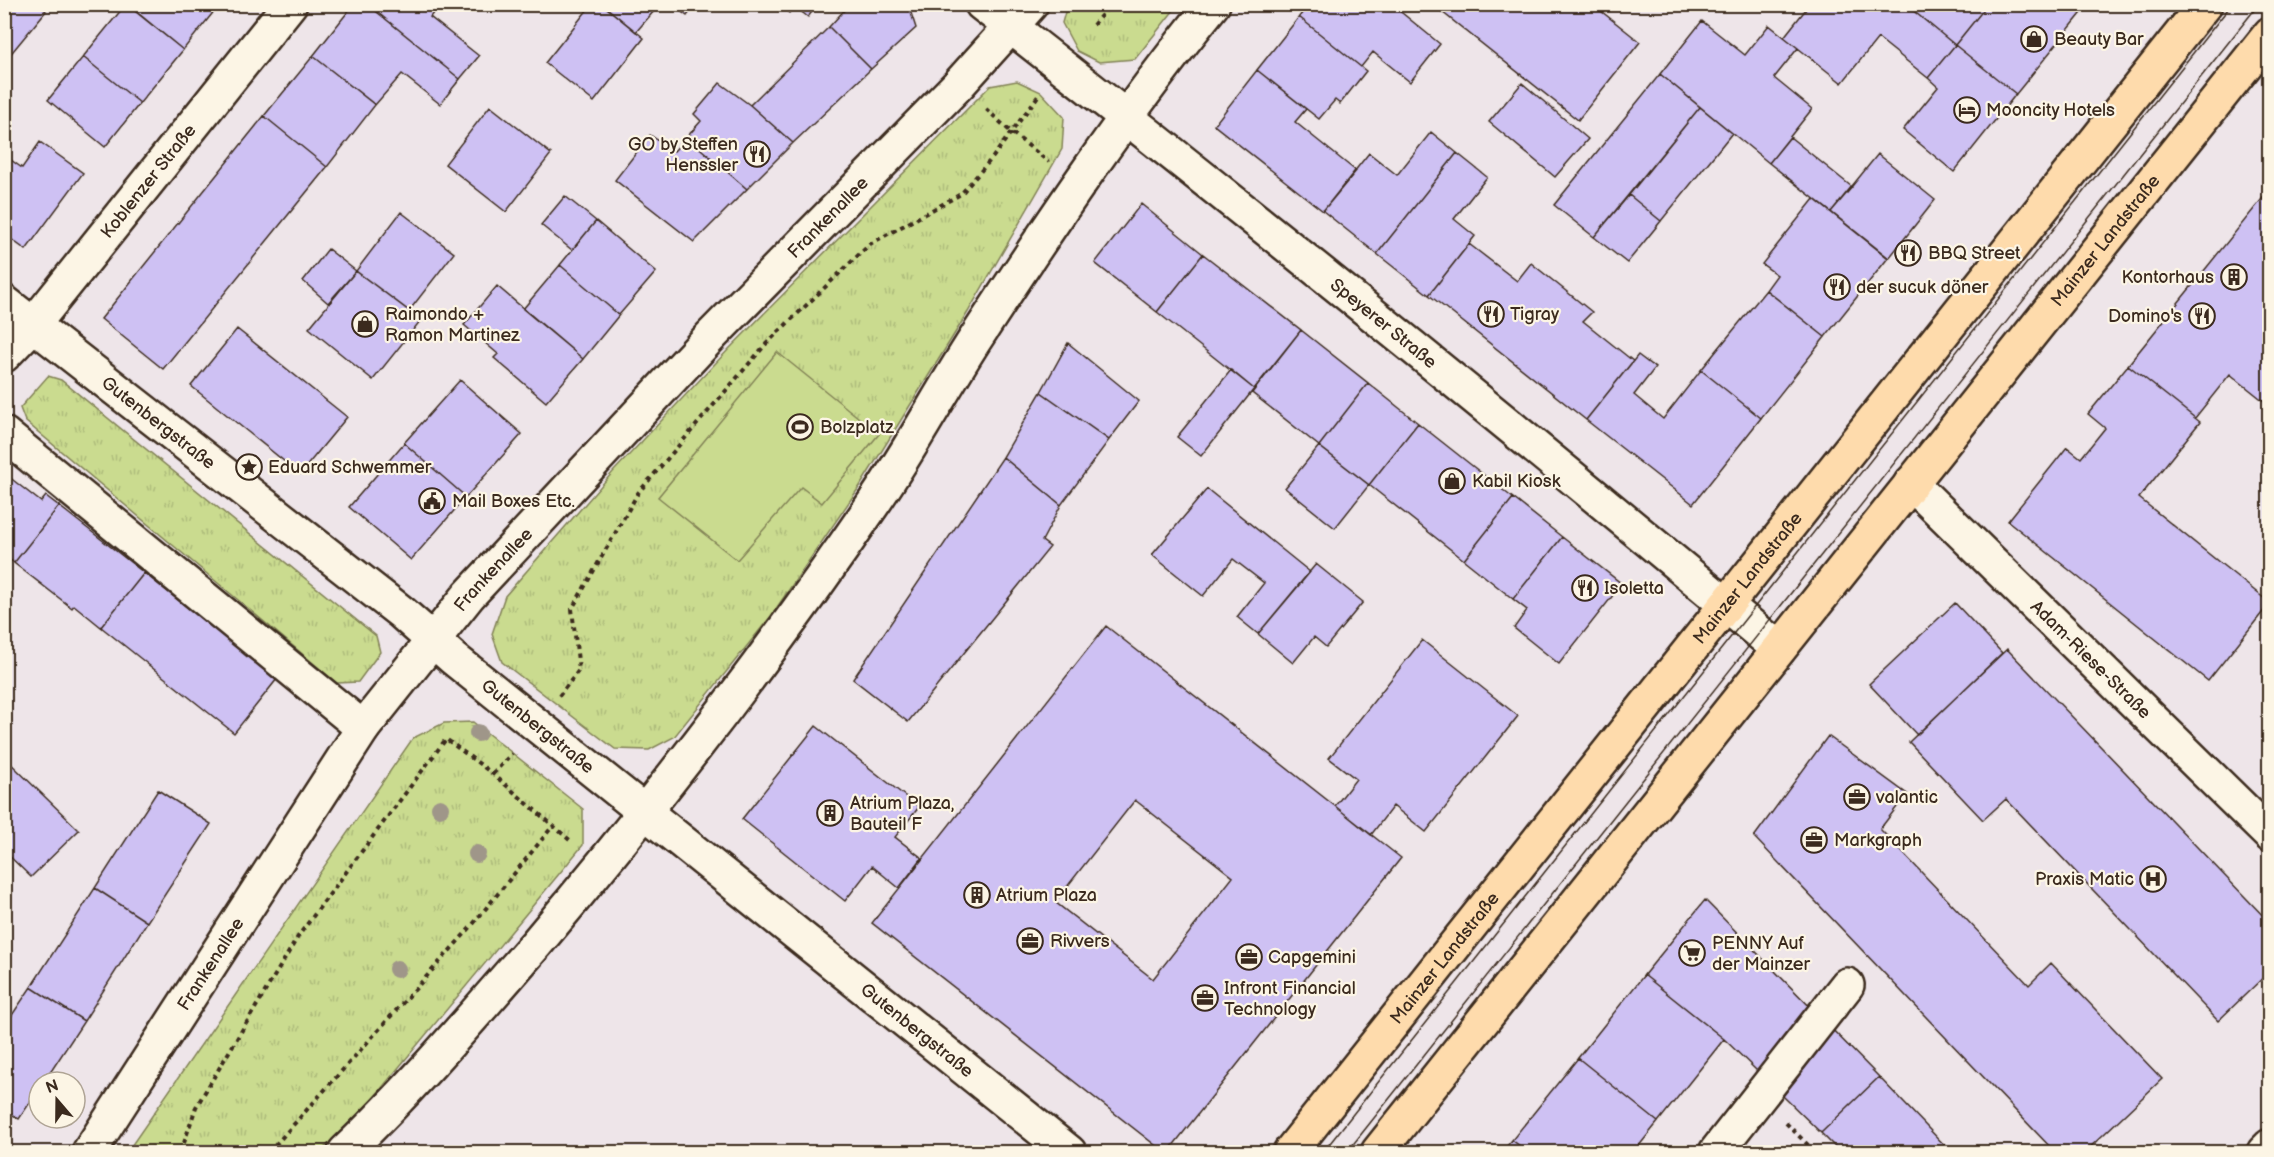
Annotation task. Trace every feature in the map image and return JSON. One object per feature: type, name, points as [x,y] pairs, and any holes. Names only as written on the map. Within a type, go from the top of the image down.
[{"type":"main road","name":"Mainzer Landstraße","points":[[1290,1152],[2205,4]]},
{"type":"main road","name":"Mainzer Landstraße","points":[[1378,1152],[2270,34]]},
{"type":"street","name":"Koblenzer Straße","points":[[4,355],[33,325],[290,4]]},
{"type":"street","name":"Speyerer Straße","points":[[982,4],[1021,16],[1125,118],[1569,474],[1779,649]]},
{"type":"street","points":[[345,1152],[382,1116],[490,996],[603,865],[767,655],[877,498],[974,342],[1125,118],[1155,76],[1213,4]]},
{"type":"street","name":"Frankenallee","points":[[89,1152],[363,728],[469,595],[712,335],[959,84],[1021,16]]},
{"type":"street","name":"Gutenbergstraße","points":[[4,302],[401,612],[432,641],[1069,1152]]},
{"type":"street","points":[[4,434],[363,728]]},
{"type":"street","name":"Adam-Riese-Straße","points":[[1911,483],[2270,835]]},
{"type":"street","points":[[1716,1152],[1847,985]]},
{"type":"street","points":[[2264,1152],[2270,1146]]},
{"type":"path","points":[[1093,25],[1111,4]]},
{"type":"path","points":[[579,670],[572,609],[638,493],[766,344],[870,244],[961,194],[1041,92]]},
{"type":"path","points":[[985,108],[1053,165]]},
{"type":"path","points":[[181,1152],[196,1107],[300,935],[446,739],[493,774],[552,827],[470,928],[269,1152]]},
{"type":"path","points":[[1804,1152],[1809,1146]]},
{"type":"green space","points":[[1067,4],[1178,5],[1135,59],[1099,62],[1077,51],[1062,23]]},
{"type":"green space","points":[[1017,81],[1041,92],[1064,117],[1062,149],[968,312],[860,486],[771,616],[674,737],[649,750],[615,749],[502,662],[492,634],[505,596],[613,472],[728,350],[990,86]]},
{"type":"green space","points":[[777,352],[879,434],[822,503],[801,487],[737,560],[658,497]]},
{"type":"green space","points":[[48,376],[61,380],[376,636],[380,652],[358,682],[337,683],[25,421],[20,408]]},
{"type":"green space","points":[[473,722],[583,809],[583,845],[366,1107],[320,1152],[127,1152],[413,738],[444,723]]},
{"type":"building","points":[[4,4],[38,4],[46,11],[4,62]]},
{"type":"building","points":[[126,4],[183,50],[140,103],[83,57]]},
{"type":"building","points":[[127,4],[220,4],[183,50]]},
{"type":"building","points":[[354,4],[367,4],[460,79],[440,104],[402,74],[375,105],[313,56]]},
{"type":"building","points":[[367,4],[440,4],[430,17],[479,56],[460,79]]},
{"type":"building","points":[[592,4],[602,4],[644,38],[594,102],[545,63]]},
{"type":"building","points":[[602,4],[646,4],[654,11],[636,32]]},
{"type":"building","points":[[671,4],[696,4],[687,16]]},
{"type":"building","points":[[778,4],[818,4],[808,17],[794,6],[789,13]]},
{"type":"building","points":[[850,4],[908,4],[916,28],[871,69],[829,27]]},
{"type":"building","points":[[1309,4],[1391,4],[1440,44],[1410,82],[1373,52],[1361,67],[1299,17]]},
{"type":"building","points":[[1432,4],[1592,4],[1640,42],[1578,120]]},
{"type":"building","points":[[1810,4],[1905,4],[1955,45],[1928,78],[1878,38],[1842,83],[1784,37]]},
{"type":"building","points":[[1905,4],[1988,4],[1955,45]]},
{"type":"building","points":[[1988,4],[2070,4],[2081,14],[2016,94],[1955,45]]},
{"type":"building","points":[[2070,4],[2089,4],[2081,14]]},
{"type":"building","points":[[1299,17],[1366,71],[1340,104],[1335,100],[1319,119],[1257,70]]},
{"type":"building","points":[[1702,21],[1745,55],[1769,25],[1798,48],[1774,78],[1812,109],[1769,163],[1660,74]]},
{"type":"building","points":[[829,27],[871,69],[793,143],[750,105]]},
{"type":"building","points":[[1955,45],[2016,94],[1954,172],[1903,130],[1938,87],[1928,78]]},
{"type":"building","points":[[313,56],[375,105],[327,167],[264,116]]},
{"type":"building","points":[[83,57],[140,103],[105,147],[48,100]]},
{"type":"building","points":[[1257,70],[1306,109],[1295,122],[1356,171],[1323,211],[1214,125]]},
{"type":"building","points":[[1660,74],[1700,107],[1594,237],[1554,205]]},
{"type":"building","points":[[720,83],[750,105],[793,143],[747,189],[687,137],[701,121],[694,114]]},
{"type":"building","points":[[1522,83],[1588,139],[1555,177],[1489,122]]},
{"type":"building","points":[[490,106],[551,154],[506,212],[445,164]]},
{"type":"building","points":[[1700,107],[1732,133],[1661,221],[1629,195]]},
{"type":"building","points":[[264,116],[327,167],[163,369],[101,319]]},
{"type":"building","points":[[1431,132],[1457,153],[1377,254],[1323,211],[1369,153],[1397,175]]},
{"type":"building","points":[[650,135],[674,151],[687,137],[747,189],[694,242],[615,180]]},
{"type":"building","points":[[1790,137],[1852,187],[1831,212],[1769,163]]},
{"type":"building","points":[[40,142],[83,173],[26,250],[4,234],[4,155],[22,168]]},
{"type":"building","points":[[1457,153],[1487,177],[1454,219],[1475,236],[1429,295],[1377,254]]},
{"type":"building","points":[[1878,154],[1935,200],[1889,258],[1831,212]]},
{"type":"building","name":"Kontorhaus","points":[[2270,189],[2270,406],[2230,374],[2195,418],[2128,365]]},
{"type":"building","points":[[1629,195],[1661,221],[1627,263],[1594,237]]},
{"type":"building","points":[[565,196],[596,221],[572,250],[541,225]]},
{"type":"building","points":[[1814,199],[1888,258],[1825,337],[1766,290],[1777,275],[1762,264]]},
{"type":"building","points":[[1141,204],[1203,254],[1157,312],[1095,263]]},
{"type":"building","points":[[401,212],[454,253],[409,311],[356,271]]},
{"type":"building","points":[[596,221],[656,272],[619,315],[560,265]]},
{"type":"building","points":[[1469,244],[1517,281],[1531,263],[1592,312],[1583,321],[1633,361],[1586,420],[1429,295]]},
{"type":"building","points":[[328,249],[356,271],[328,303],[303,281]]},
{"type":"building","points":[[1203,254],[1301,330],[1254,389],[1157,312]]},
{"type":"building","points":[[560,265],[619,315],[583,359],[523,309]]},
{"type":"building","name":"Raimondo + Ramon Martinez","points":[[356,271],[421,320],[373,380],[309,328]]},
{"type":"building","points":[[497,286],[583,359],[546,402],[494,358],[498,354],[464,325]]},
{"type":"building","points":[[1766,290],[1825,337],[1761,418],[1701,370]]},
{"type":"building","points":[[237,329],[347,417],[300,474],[191,386]]},
{"type":"building","points":[[1301,330],[1368,383],[1319,446],[1252,393]]},
{"type":"building","points":[[1068,343],[1139,401],[1109,440],[1041,392]]},
{"type":"building","points":[[1638,355],[1655,368],[1634,395],[1663,419],[1701,370],[1761,418],[1693,504],[1586,420]]},
{"type":"building","points":[[2128,365],[2200,422],[2139,498],[2270,603],[2208,681],[2008,521],[2067,447],[2081,458],[2105,428],[2088,414]]},
{"type":"building","points":[[1231,370],[1254,389],[1201,456],[1177,437]]},
{"type":"building","points":[[460,380],[522,434],[466,497],[404,443]]},
{"type":"building","points":[[1368,383],[1418,423],[1369,485],[1319,446]]},
{"type":"building","points":[[1041,392],[1109,440],[1061,505],[1003,457]]},
{"type":"building","points":[[1418,423],[1513,498],[1464,560],[1369,485]]},
{"type":"building","points":[[404,443],[466,497],[411,560],[349,507]]},
{"type":"building","points":[[1319,446],[1369,485],[1335,528],[1285,488]]},
{"type":"building","points":[[1003,457],[1061,505],[1042,541],[1050,547],[908,722],[853,679]]},
{"type":"building","points":[[4,473],[41,502],[46,496],[59,506],[14,563],[4,555]]},
{"type":"building","points":[[1207,489],[1310,572],[1258,634],[1237,617],[1264,583],[1233,559],[1203,596],[1152,555]]},
{"type":"building","points":[[1513,498],[1562,537],[1513,599],[1464,560]]},
{"type":"building","points":[[59,506],[144,573],[101,627],[74,605],[72,608],[14,563]]},
{"type":"building","points":[[1562,537],[1622,584],[1559,664],[1514,628],[1527,610],[1513,599]]},
{"type":"building","points":[[1316,564],[1363,602],[1326,647],[1314,637],[1293,663],[1258,634]]},
{"type":"building","points":[[144,573],[277,679],[234,733],[101,627]]},
{"type":"building","points":[[1955,603],[2002,653],[1917,735],[1869,684]]},
{"type":"building","name":"Atrium Plaza","points":[[1106,626],[1401,858],[1168,1152],[1164,1152],[872,923]],"holes":[[[1135,800],[1233,877],[1153,979],[1055,902]]]},
{"type":"building","points":[[1422,640],[1518,716],[1426,832],[1393,806],[1371,835],[1335,806],[1356,779],[1329,758]]},
{"type":"building","points":[[2007,649],[2270,923],[2270,971],[2218,1021],[2006,799],[1983,820],[1909,742]]},
{"type":"building","name":"Atrium Plaza, Bauteil F","points":[[816,726],[919,807],[895,837],[922,858],[899,888],[872,866],[845,901],[742,819]]},
{"type":"building","points":[[1828,736],[1907,794],[1880,829],[2029,985],[2051,963],[2162,1079],[2085,1152],[2055,1152],[1754,837]]},
{"type":"building","points":[[4,757],[79,830],[31,877],[4,851]]},
{"type":"building","points":[[158,790],[211,824],[147,922],[95,888]]},
{"type":"building","points":[[95,888],[147,922],[84,1021],[31,987]]},
{"type":"building","points":[[1705,900],[1879,1077],[1821,1133],[1724,1039],[1644,975]]},
{"type":"building","points":[[1644,975],[1724,1039],[1658,1122],[1578,1058]]},
{"type":"building","points":[[31,987],[84,1021],[52,1070],[27,1070],[27,1107],[19,1119],[4,1109],[4,1027]]},
{"type":"building","points":[[1578,1058],[1658,1122],[1634,1152],[1528,1152],[1512,1140]]},
{"type":"building","points":[[1879,1077],[1951,1152],[1840,1152],[1821,1133]]},
{"type":"building","points":[[1512,1140],[1528,1152],[1502,1152]]},
{"type":"tram line","points":[[1323,1152],[2232,4]]},
{"type":"tram line","points":[[1347,1152],[2259,4]]},
{"type":"place","name":"Beauty Bar","points":[[2034,39]]},
{"type":"place","name":"Mooncity Hotels","points":[[1967,110]]},
{"type":"place","name":"GO by Steffen Henssler","points":[[757,154]]},
{"type":"place","name":"BBQ Street","points":[[1908,253]]},
{"type":"place","name":"Kontorhaus","points":[[2234,277]]},
{"type":"place","name":"der sucuk döner","points":[[1837,287]]},
{"type":"place","name":"Tigray","points":[[1491,314]]},
{"type":"place","name":"Domino's","points":[[2202,316]]},
{"type":"place","name":"Raimondo + Ramon Martinez","points":[[365,324]]},
{"type":"place","name":"Bolzplatz","points":[[800,427]]},
{"type":"place","name":"Eduard Schwemmer","points":[[249,467]]},
{"type":"place","name":"Kabil Kiosk","points":[[1452,481]]},
{"type":"place","name":"Mail Boxes Etc.","points":[[432,501]]},
{"type":"place","name":"Isoletta","points":[[1585,588]]},
{"type":"place","name":"valantic","points":[[1857,797]]},
{"type":"place","name":"Atrium Plaza, Bauteil F","points":[[830,813]]},
{"type":"place","name":"Markgraph","points":[[1814,840]]},
{"type":"place","name":"Praxis Matic","points":[[2153,879]]},
{"type":"place","name":"Atrium Plaza","points":[[977,895]]},
{"type":"place","name":"Rivvers","points":[[1030,941]]},
{"type":"place","name":"PENNY Auf der Mainzer","points":[[1692,953]]},
{"type":"place","name":"Capgemini","points":[[1249,957]]},
{"type":"place","name":"Infront Financial Technology","points":[[1205,998]]}]
